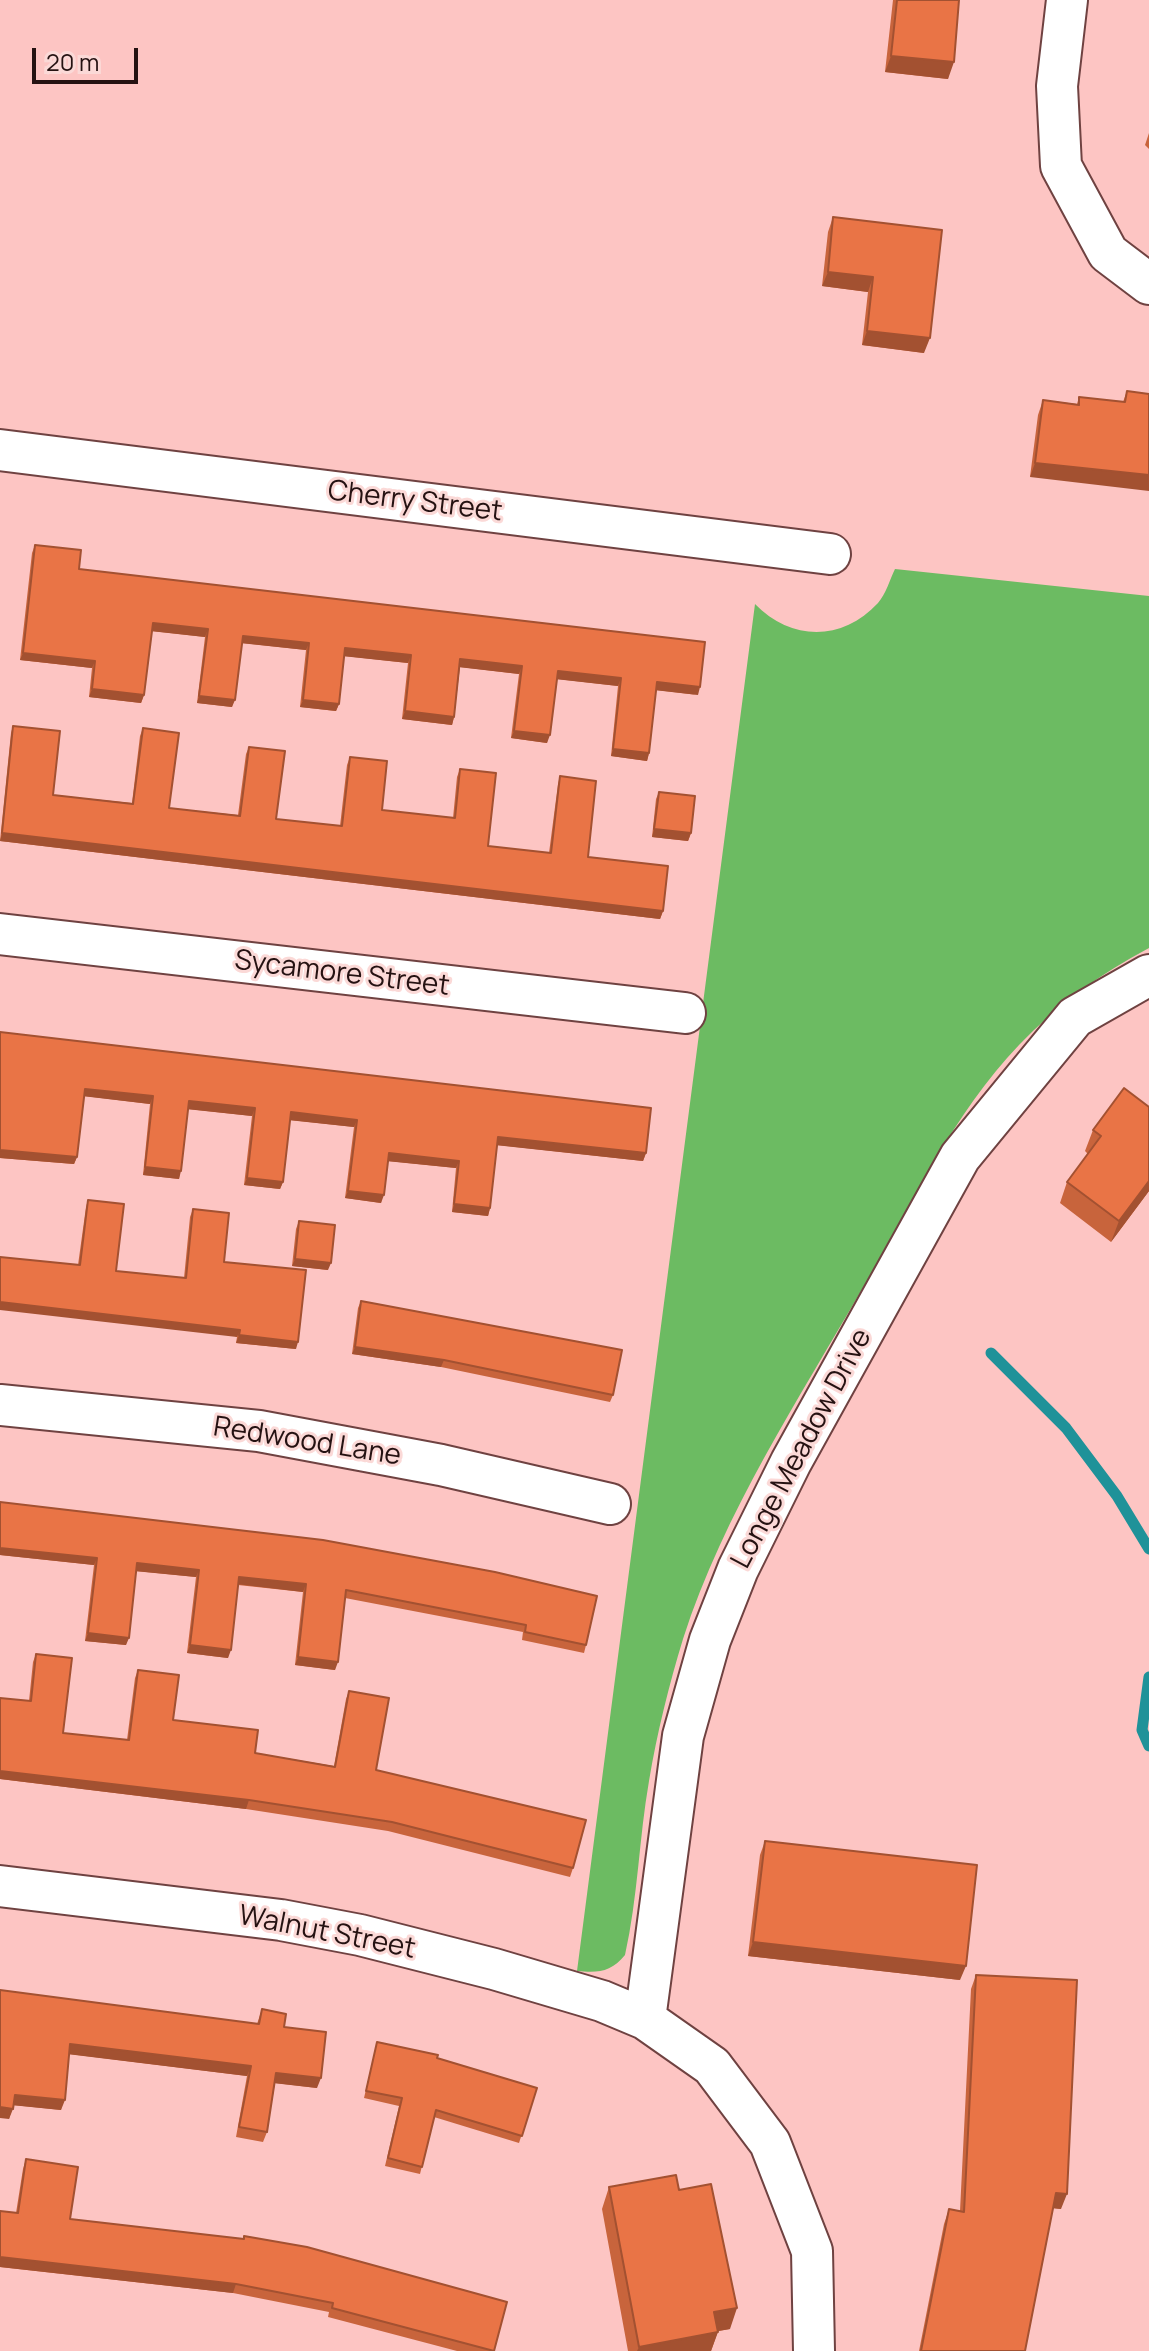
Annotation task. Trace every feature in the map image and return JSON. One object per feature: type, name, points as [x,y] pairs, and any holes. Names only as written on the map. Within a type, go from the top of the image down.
[{"type":"street","points":[[1067,0],[1057,86],[1061,166],[1108,253],[1149,284]]},
{"type":"street","name":"Cherry Street","points":[[0,450],[830,554]]},
{"type":"street","name":"Sycamore Street","points":[[0,934],[685,1013]]},
{"type":"street","name":"Longe Meadow Drive","points":[[645,2019],[683,1736],[710,1640],[738,1569],[791,1462],[960,1157],[1075,1017],[1149,975]]},
{"type":"street","name":"Redwood Lane","points":[[0,1405],[259,1431],[441,1465],[610,1504]]},
{"type":"street","name":"Walnut Street","points":[[0,1886],[281,1920],[360,1935],[507,1973],[602,2001],[645,2019],[712,2066],[770,2143],[812,2251],[814,2351]]},
{"type":"green space","points":[[895,569],[1149,596],[1149,948],[1113,968],[1048,1017],[1019,1045],[974,1100],[935,1160],[789,1413],[719,1546],[683,1639],[649,1781],[625,1955],[604,1970],[577,1971],[755,604],[784,625],[816,632],[833,630],[864,616],[878,603]]},
{"type":"building","points":[[897,0],[959,0],[954,62],[891,56]]},
{"type":"building","points":[[833,217],[942,230],[930,338],[867,331],[873,277],[828,272]]},
{"type":"building","points":[[1127,391],[1149,394],[1149,475],[1035,463],[1043,400],[1079,405],[1079,397],[1125,402]]},
{"type":"building","points":[[35,545],[81,550],[79,569],[705,642],[700,687],[657,682],[649,753],[613,749],[621,678],[558,671],[550,735],[514,731],[522,666],[460,659],[454,717],[405,711],[411,655],[345,648],[339,704],[303,700],[309,643],[243,636],[235,700],[199,696],[208,629],[153,623],[144,695],[92,689],[95,661],[23,653]]},
{"type":"building","points":[[13,726],[60,731],[53,795],[133,804],[143,728],[179,733],[169,808],[240,816],[249,747],[285,751],[276,819],[342,826],[350,757],[387,761],[382,810],[455,818],[460,769],[496,773],[488,846],[551,853],[560,776],[596,781],[588,857],[668,866],[663,911],[2,833]]},
{"type":"building","points":[[659,792],[695,796],[691,833],[654,829]]},
{"type":"building","points":[[0,1032],[651,1108],[646,1153],[498,1137],[490,1208],[454,1204],[459,1161],[389,1153],[384,1195],[348,1191],[357,1120],[291,1112],[283,1182],[247,1178],[255,1108],[189,1101],[181,1171],[145,1167],[153,1096],[85,1089],[77,1157],[0,1150]]},
{"type":"building","points":[[1124,1088],[1149,1107],[1149,1181],[1119,1221],[1067,1182],[1101,1136],[1093,1130]]},
{"type":"building","points":[[88,1200],[124,1204],[116,1271],[186,1278],[193,1209],[229,1213],[224,1262],[306,1270],[298,1342],[239,1335],[240,1330],[0,1302],[0,1257],[80,1265]]},
{"type":"building","points":[[299,1221],[335,1225],[331,1263],[295,1259]]},
{"type":"building","points":[[361,1301],[622,1350],[613,1395],[444,1360],[355,1347]]},
{"type":"building","points":[[0,1502],[323,1540],[495,1572],[597,1596],[586,1645],[525,1632],[526,1625],[346,1590],[338,1662],[298,1657],[306,1584],[239,1577],[231,1650],[190,1645],[199,1570],[137,1563],[129,1638],[88,1633],[97,1558],[0,1548]]},
{"type":"building","points":[[36,1654],[72,1658],[63,1733],[129,1740],[138,1670],[179,1675],[173,1720],[258,1730],[255,1753],[335,1767],[349,1691],[389,1698],[376,1770],[586,1820],[573,1868],[392,1822],[249,1800],[0,1771],[0,1698],[31,1701]]},
{"type":"building","points":[[765,1841],[977,1865],[966,1966],[753,1942]]},
{"type":"building","points":[[976,1975],[1077,1980],[1067,2194],[1056,2193],[1025,2351],[921,2351],[949,2209],[964,2212]]},
{"type":"building","points":[[0,1990],[259,2024],[262,2009],[286,2014],[284,2027],[326,2032],[321,2078],[276,2073],[267,2132],[239,2127],[251,2066],[70,2044],[65,2100],[15,2095],[13,2109],[0,2107]]},
{"type":"building","points":[[377,2042],[438,2055],[437,2058],[537,2088],[522,2136],[436,2110],[422,2167],[388,2158],[402,2098],[366,2091]]},
{"type":"building","points":[[26,2159],[78,2167],[70,2219],[244,2239],[244,2236],[307,2247],[507,2302],[494,2351],[332,2308],[333,2303],[236,2284],[0,2257],[0,2211],[18,2213]]},
{"type":"building","points":[[676,2175],[679,2190],[711,2184],[737,2308],[714,2312],[718,2332],[639,2347],[609,2187]]},
{"type":"waterway","points":[[991,1353],[1066,1428],[1117,1496],[1149,1549]]},
{"type":"waterway","points":[[1149,1677],[1142,1730],[1149,1746]]}]
